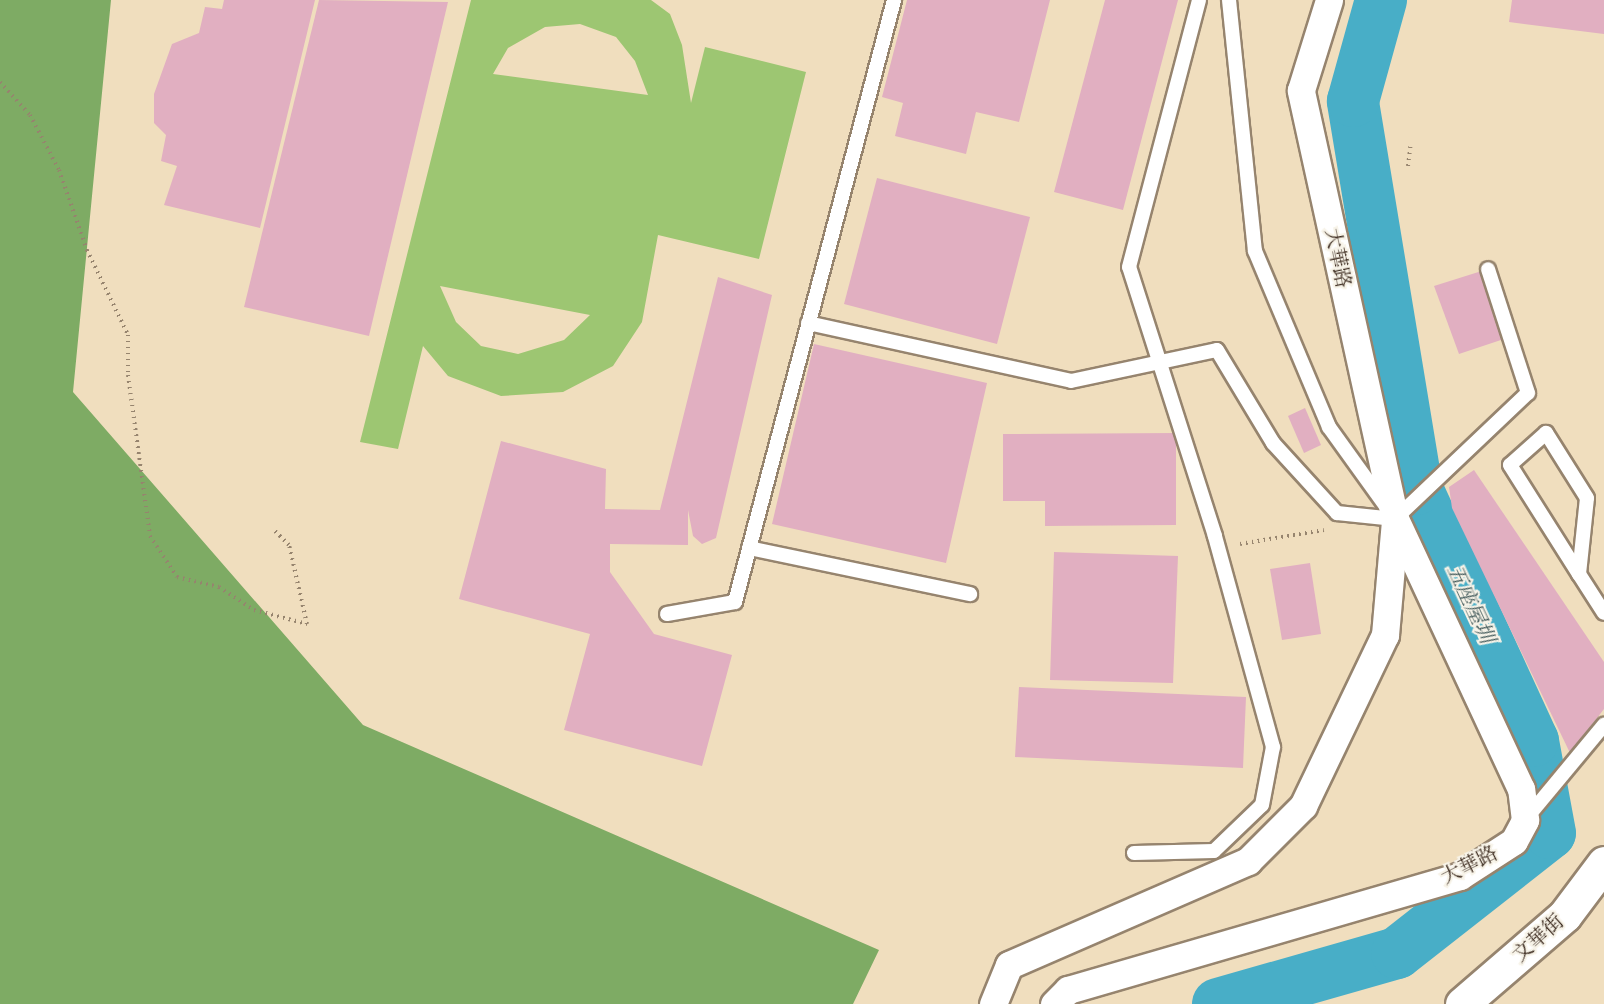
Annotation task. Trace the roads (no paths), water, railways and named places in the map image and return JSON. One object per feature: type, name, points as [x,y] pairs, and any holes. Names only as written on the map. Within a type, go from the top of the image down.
[{"type":"street","name":"大華路","points":[[1054,1004],[1068,990],[1460,876],[1514,842],[1526,820],[1521,789],[1395,519],[1301,90],[1329,0]]},
{"type":"street","name":"大華路","points":[[993,1004],[1009,965],[1248,861],[1303,806],[1385,635],[1395,519]]},
{"type":"street","name":"文華街","points":[[1462,1004],[1565,915],[1604,863]]},
{"type":"lane","points":[[667,614],[735,603],[894,0]]},
{"type":"lane","points":[[1134,853],[1214,851],[1262,805],[1273,747],[1218,547],[1129,267],[1199,0]]},
{"type":"lane","points":[[1229,0],[1255,251],[1329,427],[1395,519]]},
{"type":"lane","points":[[1395,519],[1528,393],[1488,269]]},
{"type":"lane","points":[[808,323],[1071,381],[1159,360],[1217,350],[1273,443],[1337,513],[1395,519]]},
{"type":"lane","points":[[1579,574],[1587,498],[1546,433],[1510,465],[1579,574],[1604,613]]},
{"type":"lane","points":[[749,548],[970,594]]},
{"type":"lane","points":[[1526,820],[1586,750],[1604,725]]},
{"type":"waterway","name":"五座屋圳","points":[[1218,1004],[1397,953],[1550,833],[1533,741],[1417,489],[1353,101],[1381,0]]}]
